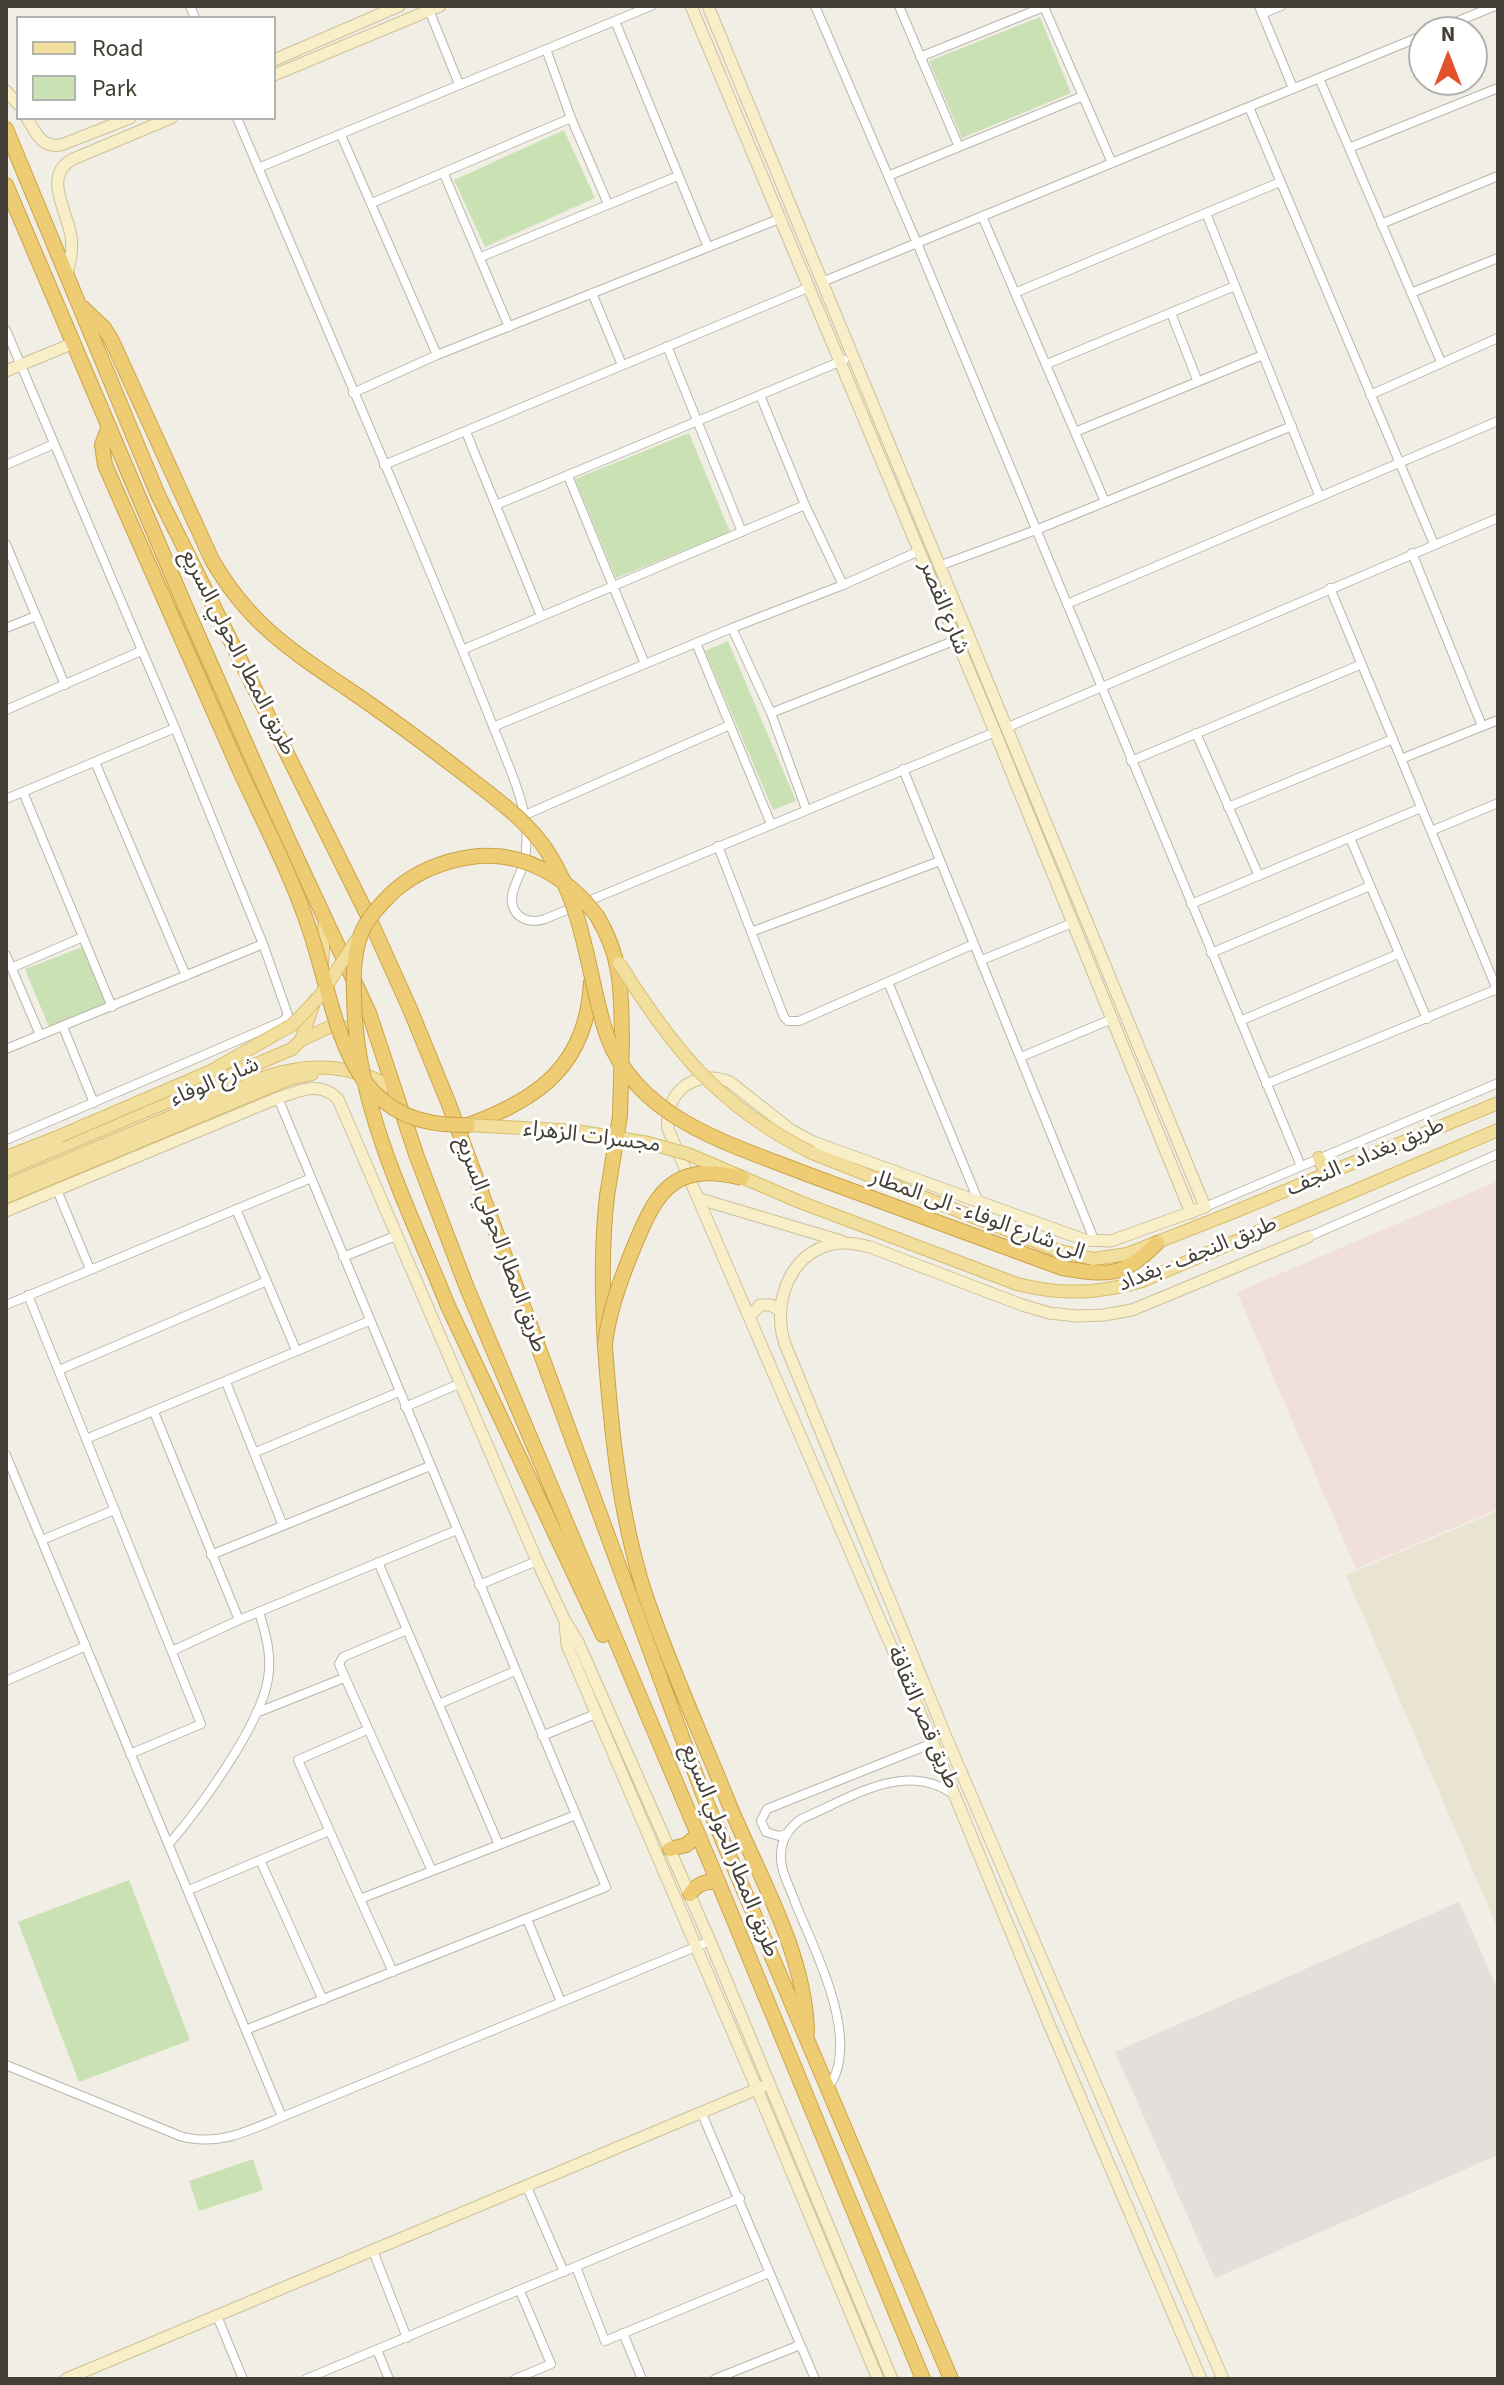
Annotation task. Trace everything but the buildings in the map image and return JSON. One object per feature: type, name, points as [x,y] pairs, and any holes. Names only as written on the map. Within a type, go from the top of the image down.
[{"type":"highway","name":"طريق المطار الحولي السريع","points":[[6,129],[158,495],[347,873],[410,1009],[448,1102],[703,1794],[951,2379]]},
{"type":"highway","name":"طريق المطار الحولي السريع","points":[[6,185],[287,837],[369,1013],[417,1157],[467,1288],[719,1884],[923,2379]]},
{"type":"highway","points":[[80,306],[104,328],[112,341],[212,560],[242,606],[282,645],[396,722],[524,822],[545,848],[567,888],[580,921],[603,1024],[613,1052],[645,1094],[686,1125],[804,1173],[1062,1268],[1118,1271],[1139,1262],[1157,1243]]},
{"type":"highway","points":[[109,426],[102,445],[105,465],[303,912],[342,1043],[365,1086],[409,1117],[435,1124],[468,1125],[521,1102],[567,1064],[584,1025],[590,1001],[591,968]]},
{"type":"highway","points":[[642,1704],[619,1668],[448,1306],[378,1130],[361,1067],[353,992],[361,932],[386,899],[412,878],[459,859],[510,858],[549,872],[576,891],[606,930],[619,963],[623,1076],[601,1252],[601,1309],[609,1413],[625,1518],[658,1628],[787,1940],[803,1995],[807,2041]]},
{"type":"highway","points":[[605,1344],[615,1297],[654,1201],[668,1187],[692,1175],[719,1172],[742,1178]]},
{"type":"highway","points":[[670,1849],[686,1845],[698,1835]]},
{"type":"highway","points":[[690,1894],[700,1884],[719,1884]]},
{"type":"highway","points":[[878,2271],[886,2277],[893,2276],[899,2272],[902,2262]]},
{"type":"highway","points":[[897,2316],[907,2303],[920,2305]]},
{"type":"main road","points":[[301,1040],[320,980],[325,914]]},
{"type":"main road","points":[[6,1157],[209,1072],[292,1025],[319,997],[361,932]]},
{"type":"main road","name":"الى شارع الوفاء - الى المطار","points":[[619,963],[663,1031],[699,1073],[763,1127],[812,1153],[1075,1256],[1093,1259],[1116,1257],[1234,1212]]},
{"type":"main road","name":"شارع الوفاء","points":[[6,1170],[276,1057],[301,1040],[334,1025],[353,1035],[355,1049],[347,1061],[265,1077],[6,1186]]},
{"type":"main road","name":"شارع الوفاء","points":[[315,1066],[368,1076],[395,1089]]},
{"type":"main road","points":[[6,1197],[303,1075],[332,1075],[365,1086]]},
{"type":"main road","name":"طريق بغداد - النجف","points":[[1234,1212],[1498,1103]]},
{"type":"main road","name":"مجسرات الزهراء","points":[[468,1125],[576,1131],[634,1140],[688,1154],[800,1202]]},
{"type":"main road","name":"طريق النجف - بغداد","points":[[800,1202],[1017,1284],[1053,1292],[1089,1292],[1142,1281],[1498,1130]]},
{"type":"main road","points":[[1319,1158],[1326,1174]]},
{"type":"street","points":[[276,59],[399,6]]},
{"type":"street","points":[[258,168],[651,6]]},
{"type":"street","name":"شارع القصر","points":[[691,6],[779,219],[883,432],[1205,1207]]},
{"type":"street","name":"شارع القصر","points":[[708,6],[822,282],[871,438],[995,732],[1191,1213]]},
{"type":"street","points":[[815,6],[917,243],[1301,1166]]},
{"type":"street","points":[[899,6],[959,147]]},
{"type":"street","points":[[920,57],[1045,6],[1112,163]]},
{"type":"street","points":[[1281,6],[1260,10],[1293,88]]},
{"type":"street","points":[[1470,16],[1495,6]]},
{"type":"street","points":[[276,74],[435,8],[459,84]]},
{"type":"street","points":[[615,21],[708,247]]},
{"type":"street","points":[[822,282],[1408,42]]},
{"type":"street","points":[[546,49],[571,118],[608,204]]},
{"type":"street","points":[[1319,78],[1441,362]]},
{"type":"street","points":[[1349,148],[1498,88]]},
{"type":"street","points":[[888,176],[1083,96]]},
{"type":"street","points":[[1249,107],[1434,544]]},
{"type":"street","points":[[372,203],[571,118]]},
{"type":"street","points":[[28,120],[43,143],[57,146],[125,120]]},
{"type":"street","points":[[67,275],[71,236],[57,185],[62,167],[73,159],[166,120]]},
{"type":"street","points":[[238,120],[462,650],[525,815],[524,860],[512,897],[515,912],[529,921],[545,919],[995,732]]},
{"type":"street","points":[[341,135],[437,355]]},
{"type":"street","points":[[444,174],[509,327]]},
{"type":"street","points":[[481,257],[678,176]]},
{"type":"street","points":[[1381,224],[1498,176]]},
{"type":"street","points":[[1017,292],[1280,182]]},
{"type":"street","points":[[1206,213],[1319,495]]},
{"type":"street","points":[[982,216],[1105,502]]},
{"type":"street","points":[[353,393],[437,355],[779,219]]},
{"type":"street","points":[[1411,293],[1498,258]]},
{"type":"street","points":[[1047,364],[1235,286]]},
{"type":"street","points":[[384,465],[810,287]]},
{"type":"street","points":[[592,293],[622,365]]},
{"type":"street","points":[[1171,313],[1198,382]]},
{"type":"street","points":[[6,330],[175,728],[263,944],[288,1015],[6,1140]]},
{"type":"street","points":[[1370,395],[1498,338]]},
{"type":"street","points":[[6,371],[74,343]]},
{"type":"street","points":[[667,346],[742,532]]},
{"type":"street","points":[[1075,432],[1263,355]]},
{"type":"street","points":[[496,505],[846,359]]},
{"type":"street","points":[[760,395],[805,505],[843,585]]},
{"type":"street","points":[[1067,604],[1498,421]]},
{"type":"street","points":[[939,566],[1292,426]]},
{"type":"street","points":[[466,432],[541,616]]},
{"type":"street","points":[[871,438],[879,439],[883,432]]},
{"type":"street","points":[[6,465],[54,444]]},
{"type":"street","points":[[886,474],[893,468],[899,470]]},
{"type":"street","points":[[568,476],[645,664]]},
{"type":"street","points":[[462,650],[805,505]]},
{"type":"street","points":[[1008,727],[1497,519]]},
{"type":"street","points":[[6,544],[65,685]]},
{"type":"street","points":[[493,727],[843,585],[919,551]]},
{"type":"street","points":[[1412,553],[1482,726]]},
{"type":"street","points":[[1266,1084],[1498,990],[1330,588]]},
{"type":"street","points":[[6,628],[36,616]]},
{"type":"street","points":[[732,628],[771,713],[806,809]]},
{"type":"street","points":[[771,713],[956,640]]},
{"type":"street","points":[[696,643],[771,824]]},
{"type":"street","points":[[6,710],[141,651]]},
{"type":"street","points":[[1131,761],[1362,664]]},
{"type":"street","points":[[1401,759],[1498,720]]},
{"type":"street","points":[[525,815],[730,725]]},
{"type":"street","points":[[6,799],[175,728]]},
{"type":"street","points":[[1196,733],[1259,876]]},
{"type":"street","points":[[1228,807],[1393,739]]},
{"type":"street","points":[[95,762],[186,976]]},
{"type":"street","points":[[903,769],[1095,1242],[1111,1241],[1191,1213],[1498,1083]]},
{"type":"street","points":[[23,792],[112,1007]]},
{"type":"street","points":[[1431,831],[1498,803]]},
{"type":"street","points":[[1191,904],[1421,808]]},
{"type":"street","points":[[1037,839],[1045,840],[1050,834]]},
{"type":"street","points":[[1350,838],[1427,1019]]},
{"type":"street","points":[[718,846],[788,1021],[799,1021],[974,944]]},
{"type":"street","points":[[751,932],[940,861]]},
{"type":"street","points":[[1051,873],[1056,868],[1064,869]]},
{"type":"street","points":[[1211,953],[1370,886]]},
{"type":"street","points":[[982,960],[1072,923]]},
{"type":"street","points":[[11,968],[83,937]]},
{"type":"street","points":[[6,1049],[263,944]]},
{"type":"street","points":[[1240,1021],[1398,954]]},
{"type":"street","points":[[6,955],[40,1035]]},
{"type":"street","points":[[888,982],[978,1200]]},
{"type":"street","points":[[1021,1057],[1112,1019]]},
{"type":"street","points":[[63,1027],[94,1103]]},
{"type":"street","name":"طريق قصر الثقافة","points":[[1095,1242],[813,1142],[791,1130],[730,1082],[698,1078],[679,1089],[673,1098],[667,1118],[672,1139],[933,1743],[1201,2379]]},
{"type":"street","points":[[6,1211],[278,1098],[310,1088],[321,1088],[330,1090],[338,1099],[537,1561],[578,1642],[690,1894],[892,2379]]},
{"type":"street","points":[[248,2029],[606,1887],[309,1179],[278,1098]]},
{"type":"street","points":[[700,1199],[846,1243],[870,1247],[1049,1313],[1104,1315],[1132,1310],[1498,1154]]},
{"type":"street","points":[[6,1305],[309,1179]]},
{"type":"street","points":[[57,1190],[90,1269]]},
{"type":"street","points":[[236,1209],[296,1350]]},
{"type":"street","points":[[343,1257],[398,1235]]},
{"type":"street","points":[[750,1316],[760,1305],[771,1305],[779,1310],[783,1290],[797,1266],[819,1249],[846,1243]]},
{"type":"street","points":[[59,1370],[267,1281]]},
{"type":"street","points":[[28,1295],[201,1724],[130,1754]]},
{"type":"street","name":"طريق قصر الثقافة","points":[[779,1310],[785,1344],[946,1737],[1223,2379]]},
{"type":"street","points":[[86,1439],[369,1321]]},
{"type":"street","points":[[226,1382],[283,1526]]},
{"type":"street","points":[[405,1407],[461,1383]]},
{"type":"street","points":[[256,1452],[399,1392]]},
{"type":"street","points":[[154,1412],[239,1620]]},
{"type":"street","points":[[6,1455],[248,2029],[282,2117]]},
{"type":"street","points":[[211,1555],[430,1466]]},
{"type":"street","points":[[42,1540],[114,1510]]},
{"type":"street","points":[[172,1651],[457,1530]]},
{"type":"street","points":[[479,1585],[537,1561]]},
{"type":"street","points":[[378,1562],[499,1845]]},
{"type":"street","points":[[169,1844],[200,1808],[263,1700],[268,1678],[269,1645],[259,1612]]},
{"type":"street","points":[[565,1621],[567,1645],[878,2379]]},
{"type":"street","points":[[407,1630],[343,1657],[339,1664],[432,1871]]},
{"type":"street","points":[[6,1669],[8,1680],[86,1646]]},
{"type":"street","points":[[439,1704],[515,1671]]},
{"type":"street","points":[[256,1713],[344,1678]]},
{"type":"street","points":[[542,1736],[598,1713]]},
{"type":"street","points":[[367,1730],[298,1760],[393,1972]]},
{"type":"street","points":[[787,1834],[779,1836],[766,1832],[761,1821],[767,1809],[933,1743]]},
{"type":"street","points":[[828,2089],[841,2062],[841,2040],[823,1973],[781,1864],[780,1853],[787,1834],[801,1819],[895,1780],[922,1781],[940,1786],[955,1796]]},
{"type":"street","points":[[360,1899],[576,1815]]},
{"type":"street","points":[[189,1890],[329,1831]]},
{"type":"street","points":[[260,1860],[323,2000]]},
{"type":"street","points":[[527,1919],[561,2002]]},
{"type":"street","points":[[6,2065],[190,2139],[221,2140],[710,1941]]},
{"type":"street","points":[[66,2379],[770,2084]]},
{"type":"street","points":[[702,2114],[815,2379]]},
{"type":"street","points":[[1099,2139],[1117,2130]]},
{"type":"street","points":[[527,2187],[564,2272]]},
{"type":"street","points":[[306,2379],[740,2198]]},
{"type":"street","points":[[373,2251],[407,2338]]},
{"type":"street","points":[[576,2267],[605,2341],[769,2273]]},
{"type":"street","points":[[515,2379],[551,2364],[520,2291]]},
{"type":"street","points":[[217,2316],[243,2379]]},
{"type":"street","points":[[623,2333],[642,2379]]},
{"type":"street","points":[[715,2379],[800,2345]]},
{"type":"street","points":[[377,2350],[389,2379]]},
{"type":"shaded area","points":[[1498,1181],[1498,1509],[1356,1569],[1237,1292]]},
{"type":"shaded area","points":[[1498,1511],[1498,1929],[1346,1575]]},
{"type":"shaded area","points":[[1459,1902],[1498,1990],[1498,2155],[1215,2278],[1115,2052]]},
{"type":"green space","points":[[1040,17],[1071,93],[962,138],[929,61]]},
{"type":"green space","points":[[564,130],[595,198],[485,247],[454,180]]},
{"type":"green space","points":[[689,433],[730,532],[616,578],[575,479]]},
{"type":"green space","points":[[728,641],[796,801],[773,810],[705,651]]},
{"type":"green space","points":[[85,946],[108,1004],[49,1027],[25,969]]},
{"type":"green space","points":[[129,1880],[190,2040],[79,2082],[18,1922]]},
{"type":"green space","points":[[253,2159],[263,2190],[199,2211],[189,2181]]}]
